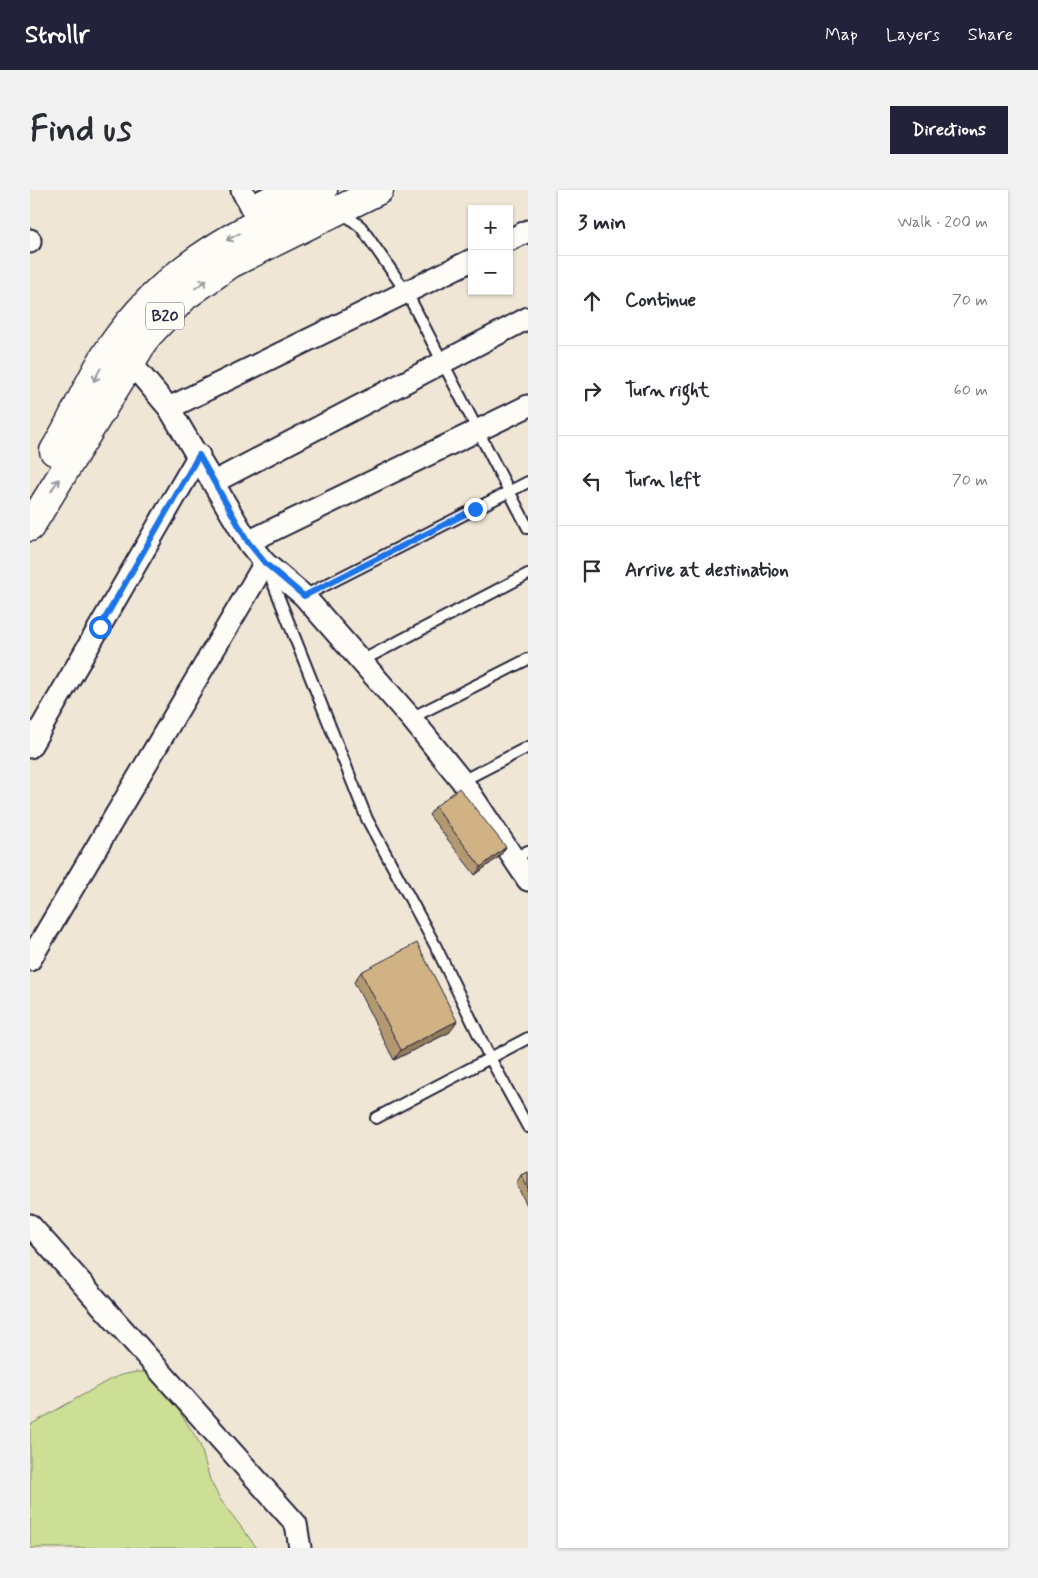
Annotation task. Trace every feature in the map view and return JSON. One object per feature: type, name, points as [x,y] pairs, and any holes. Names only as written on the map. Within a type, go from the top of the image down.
[{"type":"highway","name":"B20","points":[[30,490],[68,428],[120,355],[147,336],[185,296],[230,264],[255,216],[350,197]]},
{"type":"highway","name":"B20","points":[[30,527],[120,355]]},
{"type":"street","points":[[255,216],[284,190]]},
{"type":"street","points":[[513,238],[528,230]]},
{"type":"street","points":[[169,408],[468,262]]},
{"type":"street","points":[[214,482],[528,318]]},
{"type":"street","points":[[120,355],[169,408],[199,455],[248,542],[265,563],[304,596],[412,718],[521,854],[528,880]]},
{"type":"street","points":[[248,542],[479,432],[528,406]]},
{"type":"street","points":[[30,747],[199,455]]},
{"type":"street","points":[[30,960],[265,563]]},
{"type":"street","points":[[30,1226],[296,1524],[300,1548]]},
{"type":"lane","points":[[350,197],[362,227],[407,293],[528,528]]},
{"type":"lane","points":[[350,197],[362,227]]},
{"type":"lane","points":[[304,596],[528,482]]},
{"type":"lane","points":[[265,563],[367,819],[435,945],[490,1058],[528,1127]]},
{"type":"lane","points":[[361,661],[528,574]]},
{"type":"lane","points":[[412,718],[528,659]]},
{"type":"lane","points":[[462,781],[528,747]]},
{"type":"lane","points":[[376,1118],[528,1038]]},
{"type":"green space","points":[[136,1372],[151,1372],[161,1382],[200,1444],[210,1480],[220,1499],[257,1548],[30,1548],[30,1425],[109,1380]]},
{"type":"building","points":[[459,788],[506,847],[481,867],[435,807]]},
{"type":"building","points":[[417,943],[457,1021],[401,1050],[361,972]]},
{"type":"building","points":[[528,1172],[528,1188],[521,1175]]},
{"type":"route","points":[[100,627],[199,455],[248,542],[265,563],[304,596],[475,509]]}]
